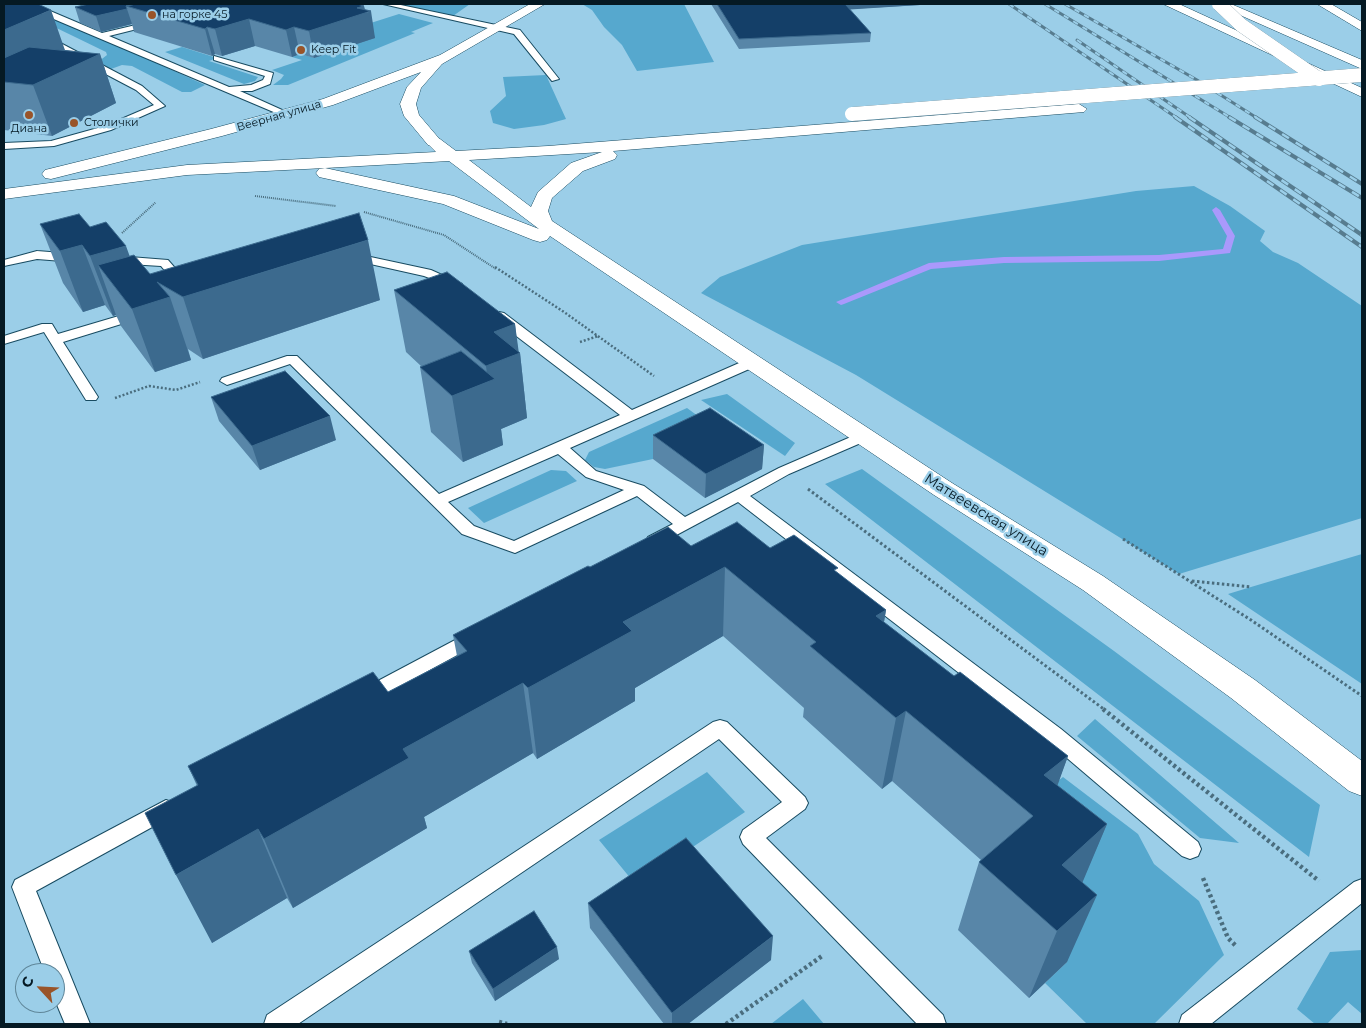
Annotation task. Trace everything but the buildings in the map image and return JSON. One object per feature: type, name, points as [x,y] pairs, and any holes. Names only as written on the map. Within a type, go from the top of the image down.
[{"type":"street","name":"Веерная улица","points":[[4,186],[286,114],[380,83],[446,58],[499,29],[538,4]]},
{"type":"street","points":[[1169,4],[1362,94]]},
{"type":"street","points":[[1220,4],[1362,65]]},
{"type":"street","points":[[1220,4],[1241,25],[1362,105]]},
{"type":"street","points":[[1323,4],[1362,27]]},
{"type":"street","points":[[446,58],[428,71],[414,87],[408,104],[412,116],[434,142],[452,156],[544,224],[600,262]]},
{"type":"street","points":[[51,174],[185,157],[274,150],[541,137],[1362,75]]},
{"type":"street","points":[[4,194],[110,178],[187,170],[672,142],[1362,88]]},
{"type":"street","points":[[544,224],[539,211],[544,196],[576,168],[620,152],[672,142]]},
{"type":"street","points":[[254,166],[323,173],[448,200],[600,262]]},
{"type":"street","name":"Матвеевская улица","points":[[600,262],[943,489],[1094,583],[1244,690],[1362,781]]},
{"type":"lane","points":[[34,4],[26,5],[286,114]]},
{"type":"lane","points":[[387,4],[517,32],[555,79]]},
{"type":"lane","points":[[102,36],[161,21]]},
{"type":"lane","points":[[4,24],[27,30],[105,70],[139,88],[160,106],[108,128],[51,144],[4,146]]},
{"type":"lane","points":[[217,58],[270,75],[267,82],[252,88],[225,89]]},
{"type":"lane","points":[[337,254],[427,273],[452,281],[467,292]]},
{"type":"lane","points":[[4,264],[37,255],[94,259]]},
{"type":"lane","points":[[107,260],[164,263],[188,290]]},
{"type":"lane","points":[[490,309],[631,416]]},
{"type":"lane","points":[[54,340],[148,311]]},
{"type":"lane","points":[[4,340],[47,327],[91,397]]},
{"type":"lane","points":[[227,381],[292,359],[468,530],[515,547],[638,489]]},
{"type":"lane","points":[[437,501],[750,363]]},
{"type":"lane","points":[[635,551],[784,471],[865,436]]},
{"type":"lane","points":[[559,447],[592,474],[638,489],[685,525]]},
{"type":"lane","points":[[740,496],[1054,735],[1190,849]]},
{"type":"lane","points":[[353,703],[487,630]]},
{"type":"lane","points":[[276,1024],[720,728],[797,803],[751,837],[934,1024]]},
{"type":"lane","points":[[77,1024],[22,887],[178,802]]},
{"type":"lane","points":[[1191,1024],[1354,896]]},
{"type":"path","points":[[250,195],[337,206]]},
{"type":"path","points":[[94,259],[160,199],[150,200]]},
{"type":"path","points":[[362,211],[444,235],[564,312],[680,395]]},
{"type":"path","points":[[91,397],[97,404],[148,386],[176,390],[221,375],[227,381]]},
{"type":"path","points":[[784,471],[1354,896]]},
{"type":"path","points":[[1123,539],[1190,581],[1362,696]]},
{"type":"path","points":[[1190,581],[1251,588]]},
{"type":"path","points":[[1190,849],[1228,938],[1259,970]]},
{"type":"path","points":[[726,1024],[849,937]]},
{"type":"path","points":[[499,1022],[507,1024]]},
{"type":"shaded area","points":[[397,4],[470,4],[453,16]]},
{"type":"shaded area","points":[[582,4],[684,4],[714,62],[637,71],[622,45],[604,27],[592,10]]},
{"type":"shaded area","points":[[40,10],[205,85],[191,92],[182,92],[132,66],[122,65],[111,69],[98,62],[107,55],[106,52],[40,20]]},
{"type":"shaded area","points":[[399,14],[433,23],[411,32],[415,33],[288,85],[273,85],[284,75],[272,70],[302,60],[292,57],[300,54],[315,58],[355,28]]},
{"type":"shaded area","points":[[182,47],[217,58],[209,61],[258,77],[255,81],[244,84],[165,52]]},
{"type":"shaded area","points":[[546,75],[566,119],[544,125],[514,129],[493,123],[490,111],[506,96],[503,77]]},
{"type":"shaded area","points":[[1194,186],[1230,206],[1265,231],[1260,241],[1273,252],[1298,263],[1362,306],[1362,518],[1179,574],[856,375],[701,293],[720,277],[802,245],[1136,191]]},
{"type":"shaded area","points":[[727,394],[795,443],[785,456],[701,400]]},
{"type":"shaded area","points":[[687,408],[706,422],[709,432],[653,459],[605,469],[594,467],[585,460],[589,452]]},
{"type":"shaded area","points":[[862,469],[1114,651],[1320,805],[1309,857],[825,484]]},
{"type":"shaded area","points":[[551,470],[566,471],[577,481],[484,523],[468,508]]},
{"type":"shaded area","points":[[1362,554],[1362,684],[1228,594],[1251,587]]},
{"type":"shaded area","points":[[1095,719],[1239,843],[1200,838],[1077,736]]},
{"type":"shaded area","points":[[707,772],[745,812],[636,885],[599,840]]},
{"type":"shaded area","points":[[1063,777],[1138,834],[1154,864],[1199,901],[1224,955],[1154,1024],[1087,1024],[1045,983],[1067,962],[1022,809]]},
{"type":"shaded area","points":[[1362,950],[1362,1014],[1348,1002],[1327,1024],[1315,1024],[1297,1009],[1330,952]]},
{"type":"shaded area","points":[[803,999],[824,1024],[771,1024]]},
{"type":"waterway","points":[[841,302],[894,282],[929,266],[1004,260],[1159,258],[1227,251],[1231,236],[1216,210]]},
{"type":"railway","points":[[1009,4],[1177,118]]},
{"type":"railway","points":[[1045,4],[1231,118]]},
{"type":"railway","points":[[1065,4],[1197,80],[1257,118]]},
{"type":"railway","points":[[1077,40],[1191,118]]},
{"type":"railway","points":[[1175,117],[1362,247]]},
{"type":"railway","points":[[1189,117],[1362,235]]},
{"type":"railway","points":[[1229,117],[1362,198]]},
{"type":"railway","points":[[1255,117],[1362,184]]},
{"type":"place","name":"на горке 45","points":[[152,15]]},
{"type":"place","name":"Keep Fit","points":[[301,50]]},
{"type":"place","name":"Диана","points":[[29,115]]},
{"type":"place","name":"Столички","points":[[74,123]]}]
